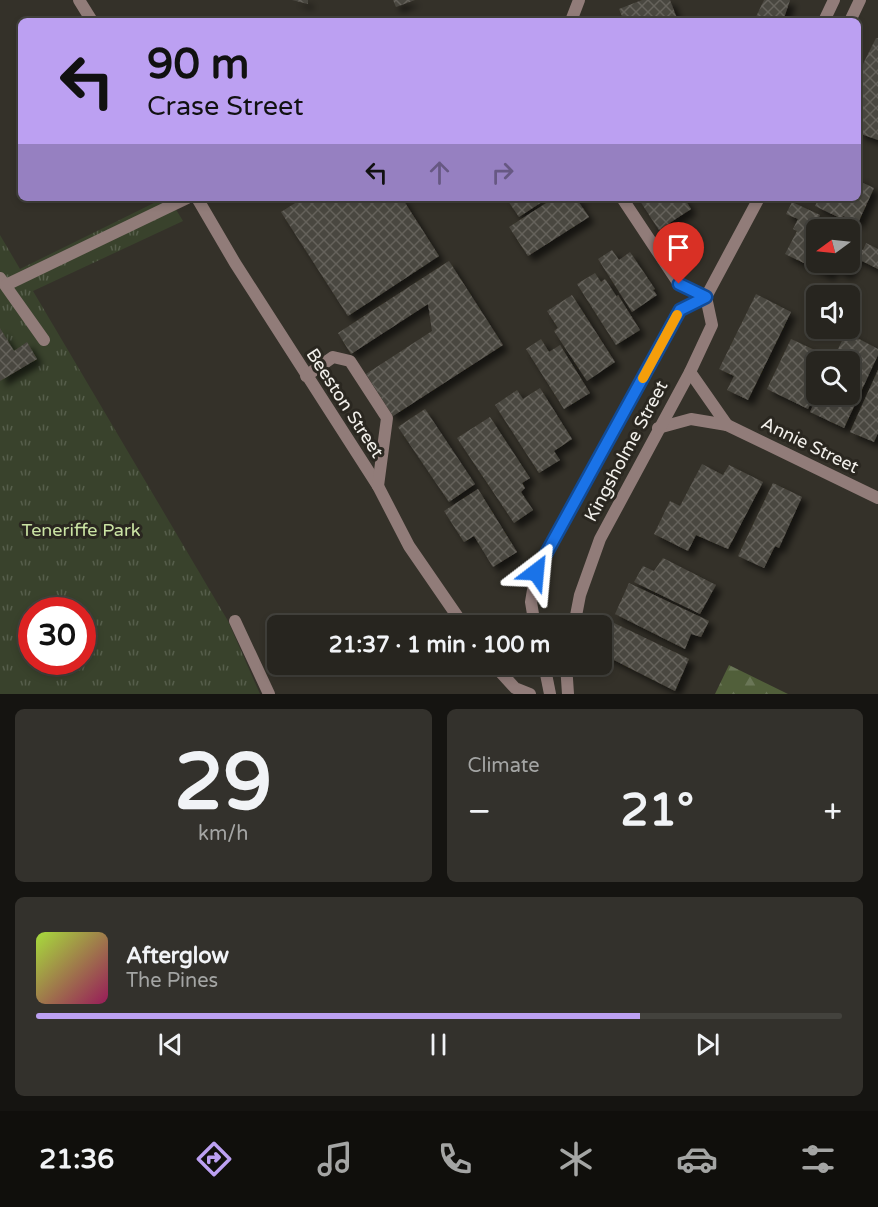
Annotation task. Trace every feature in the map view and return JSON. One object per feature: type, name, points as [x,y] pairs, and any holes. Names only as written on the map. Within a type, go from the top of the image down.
[{"type":"street","points":[[79,0],[90,18]]},
{"type":"street","points":[[573,18],[579,0]]},
{"type":"street","points":[[825,18],[834,0]]},
{"type":"street","points":[[851,18],[860,0]]},
{"type":"street","points":[[44,340],[3,281],[180,201]]},
{"type":"street","name":"Beeston Street","points":[[199,201],[306,376],[378,486],[409,546],[456,615]]},
{"type":"street","points":[[624,201],[679,284],[706,297],[757,201]]},
{"type":"street","name":"Kingsholme Street","points":[[533,615],[531,602],[536,572],[680,310],[706,297],[712,325],[690,372],[600,539],[580,595],[576,615]]},
{"type":"street","points":[[306,376],[333,357],[350,361],[387,418],[378,486]]},
{"type":"street","name":"Annie Street","points":[[690,372],[727,425]]},
{"type":"street","name":"Annie Street","points":[[658,428],[691,419],[727,425],[878,498]]},
{"type":"street","points":[[235,621],[269,694]]},
{"type":"street","points":[[503,675],[515,688],[530,694]]},
{"type":"street","points":[[546,675],[550,694]]},
{"type":"street","points":[[567,675],[568,694]]},
{"type":"green space","name":"Teneriffe Park","points":[[158,201],[171,201],[183,221],[33,291],[228,621],[260,694],[0,694],[0,235],[20,269]]},
{"type":"green space","points":[[729,665],[788,694],[715,694]]},
{"type":"building","points":[[292,0],[308,0],[308,4]]},
{"type":"building","points":[[393,0],[415,0],[396,7]]},
{"type":"building","points":[[642,0],[670,0],[677,18],[623,18],[619,9]]},
{"type":"building","points":[[764,0],[790,0],[784,18],[755,18]]},
{"type":"building","points":[[878,38],[878,140],[861,134],[861,68]]},
{"type":"building","points":[[861,182],[874,188],[860,219],[849,219],[843,216],[842,219],[815,206],[818,201],[861,201]]},
{"type":"building","points":[[298,201],[404,201],[439,256],[348,316],[281,212]]},
{"type":"building","points":[[508,201],[543,201],[519,217]]},
{"type":"building","points":[[549,201],[578,201],[589,217],[528,256],[509,227]]},
{"type":"building","points":[[640,201],[686,201],[691,209],[659,230]]},
{"type":"building","points":[[792,202],[820,215],[818,219],[806,219],[806,264],[785,254],[797,231],[793,229],[798,219],[786,214]]},
{"type":"building","points":[[866,243],[878,249],[878,269],[860,260],[860,248],[863,250]]},
{"type":"building","points":[[612,250],[619,260],[630,252],[657,295],[632,312],[598,259]]},
{"type":"building","points":[[449,261],[503,345],[393,416],[366,374],[432,331],[428,304],[351,354],[338,333]]},
{"type":"building","points":[[595,273],[601,282],[605,279],[617,297],[618,295],[640,330],[616,345],[577,284]]},
{"type":"building","points":[[756,294],[791,312],[748,400],[727,390],[734,376],[719,369]]},
{"type":"building","points":[[572,295],[615,362],[587,381],[554,331],[558,328],[547,311]]},
{"type":"building","points":[[0,328],[14,351],[27,342],[37,359],[0,381]]},
{"type":"building","points":[[541,339],[549,352],[560,345],[590,393],[564,409],[526,349]]},
{"type":"building","points":[[791,339],[817,351],[806,351],[806,405],[810,405],[808,409],[767,389]]},
{"type":"building","points":[[843,339],[859,339],[878,349],[878,355],[860,394],[860,351],[837,351]]},
{"type":"building","points":[[878,370],[878,433],[874,442],[850,432]]},
{"type":"building","points":[[540,388],[572,439],[554,451],[560,460],[539,473],[495,405],[517,390],[523,399]]},
{"type":"building","points":[[813,405],[855,405],[844,428],[810,412]]},
{"type":"building","points":[[425,409],[475,484],[449,502],[398,427]]},
{"type":"building","points":[[490,417],[530,478],[522,483],[525,488],[521,492],[533,510],[514,523],[457,438]]},
{"type":"building","points":[[702,464],[723,475],[729,465],[763,482],[728,549],[696,535],[688,551],[654,534],[670,501],[680,506]]},
{"type":"building","points":[[773,483],[802,497],[779,548],[775,546],[764,568],[738,556]]},
{"type":"building","points":[[478,489],[517,552],[493,567],[474,536],[464,542],[444,511]]},
{"type":"building","points":[[663,558],[716,585],[700,614],[634,582],[643,566],[654,571]]},
{"type":"building","points":[[629,583],[709,621],[701,637],[691,634],[685,649],[615,614]]},
{"type":"building","points":[[614,623],[689,659],[675,691],[612,659]]},
{"type":"slow traffic","points":[[643,378],[677,315]]},
{"type":"route","points":[[536,572],[680,310],[706,297],[679,284]]}]
